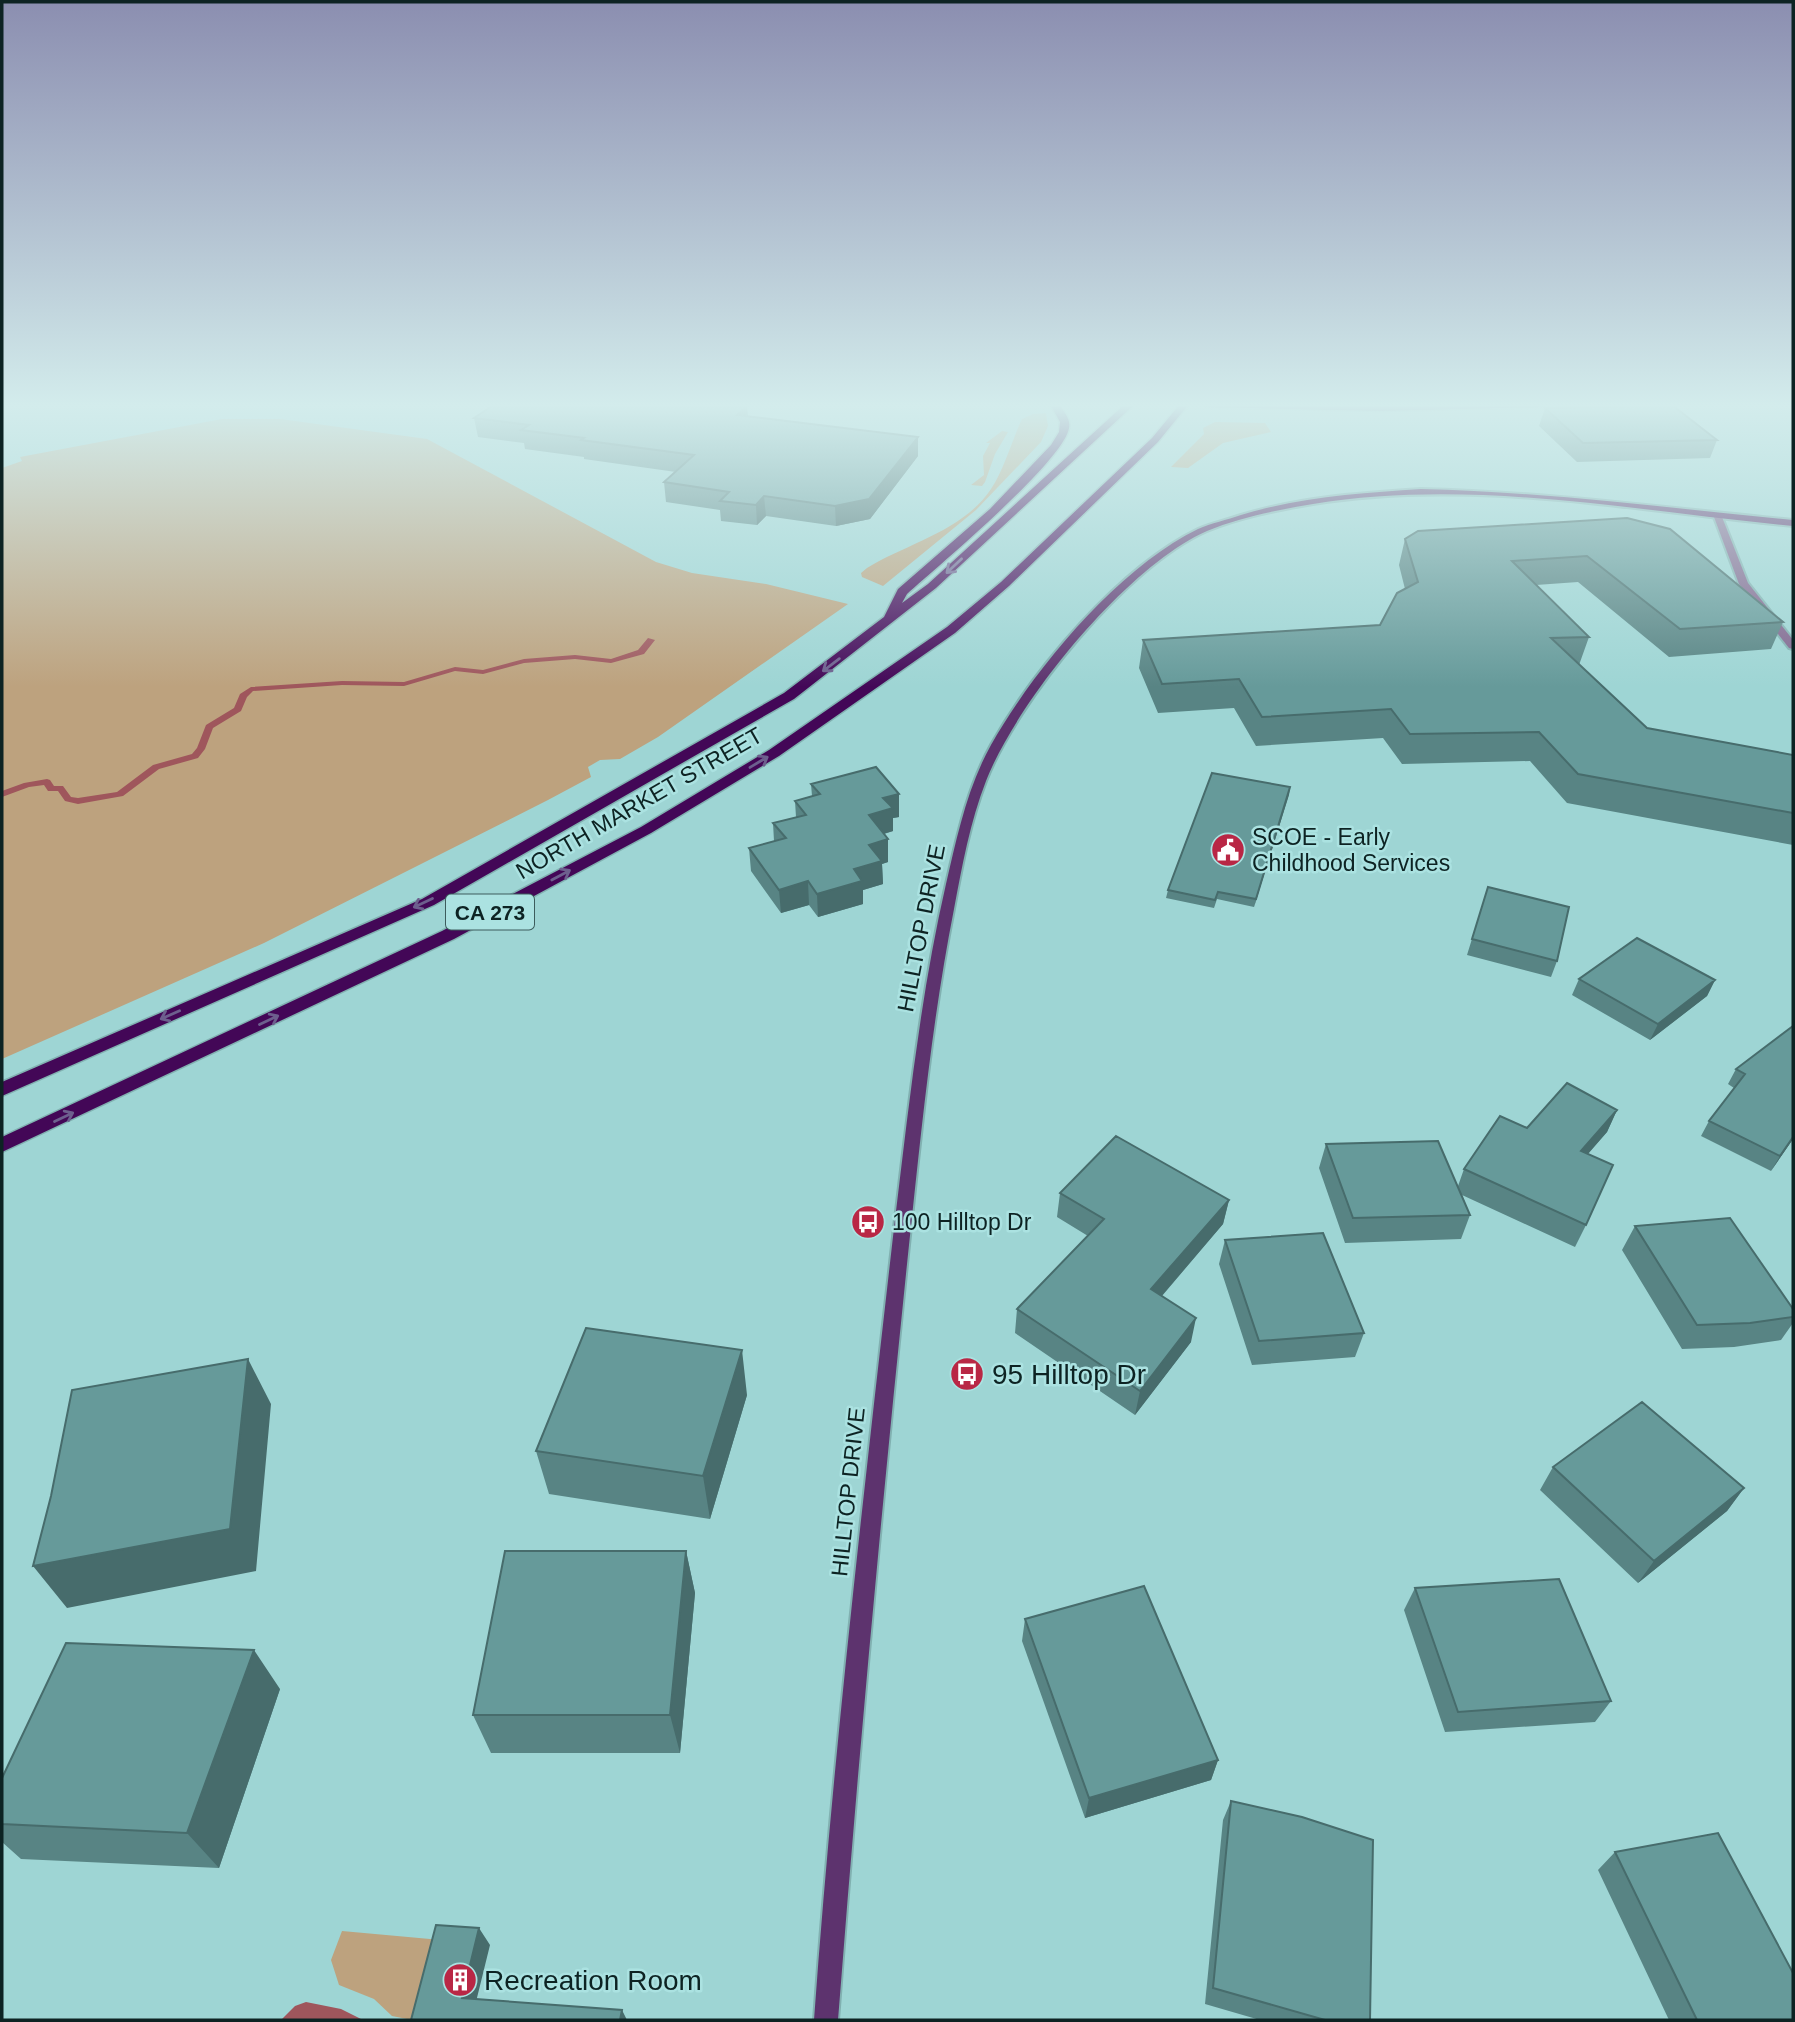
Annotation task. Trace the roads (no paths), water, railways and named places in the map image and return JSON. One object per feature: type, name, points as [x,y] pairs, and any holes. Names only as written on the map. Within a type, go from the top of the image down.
[{"type":"main road","points":[[886,624],[902,592],[1006,498]]},
{"type":"main road","name":"NORTH MARKET STREET","points":[[2,1089],[428,902],[789,696],[932,586],[1028,498]]},
{"type":"main road","name":"NORTH MARKET STREET","points":[[2,1145],[448,935],[646,830],[774,754],[951,630],[1005,584],[1094,498]]},
{"type":"main road","name":"HILLTOP DRIVE","points":[[826,2020],[862,1590],[934,968],[969,815],[982,774],[1003,733],[1031,692],[1138,571],[1168,547],[1223,523],[1304,503],[1343,498]]},
{"type":"main road","name":"HILLTOP DRIVE","points":[[1532,498],[1793,523]]},
{"type":"street","points":[[1718,517],[1744,584],[1793,646]]},
{"type":"waterway","points":[[2,794],[27,785],[47,782],[51,789],[60,788],[68,799],[78,801],[120,794],[156,767],[195,756],[201,749],[209,727],[238,709],[243,696],[251,689],[342,683],[404,684],[455,669],[483,672],[524,661],[575,657],[611,661],[641,652],[651,640]]},
{"type":"place","name":"SCOE - Early Childhood Services","points":[[1228,850]]},
{"type":"place","name":"100 Hilltop Dr","points":[[868,1222]]},
{"type":"place","name":"95 Hilltop Dr","points":[[967,1374]]},
{"type":"place","name":"Recreation Room","points":[[460,1980]]}]
